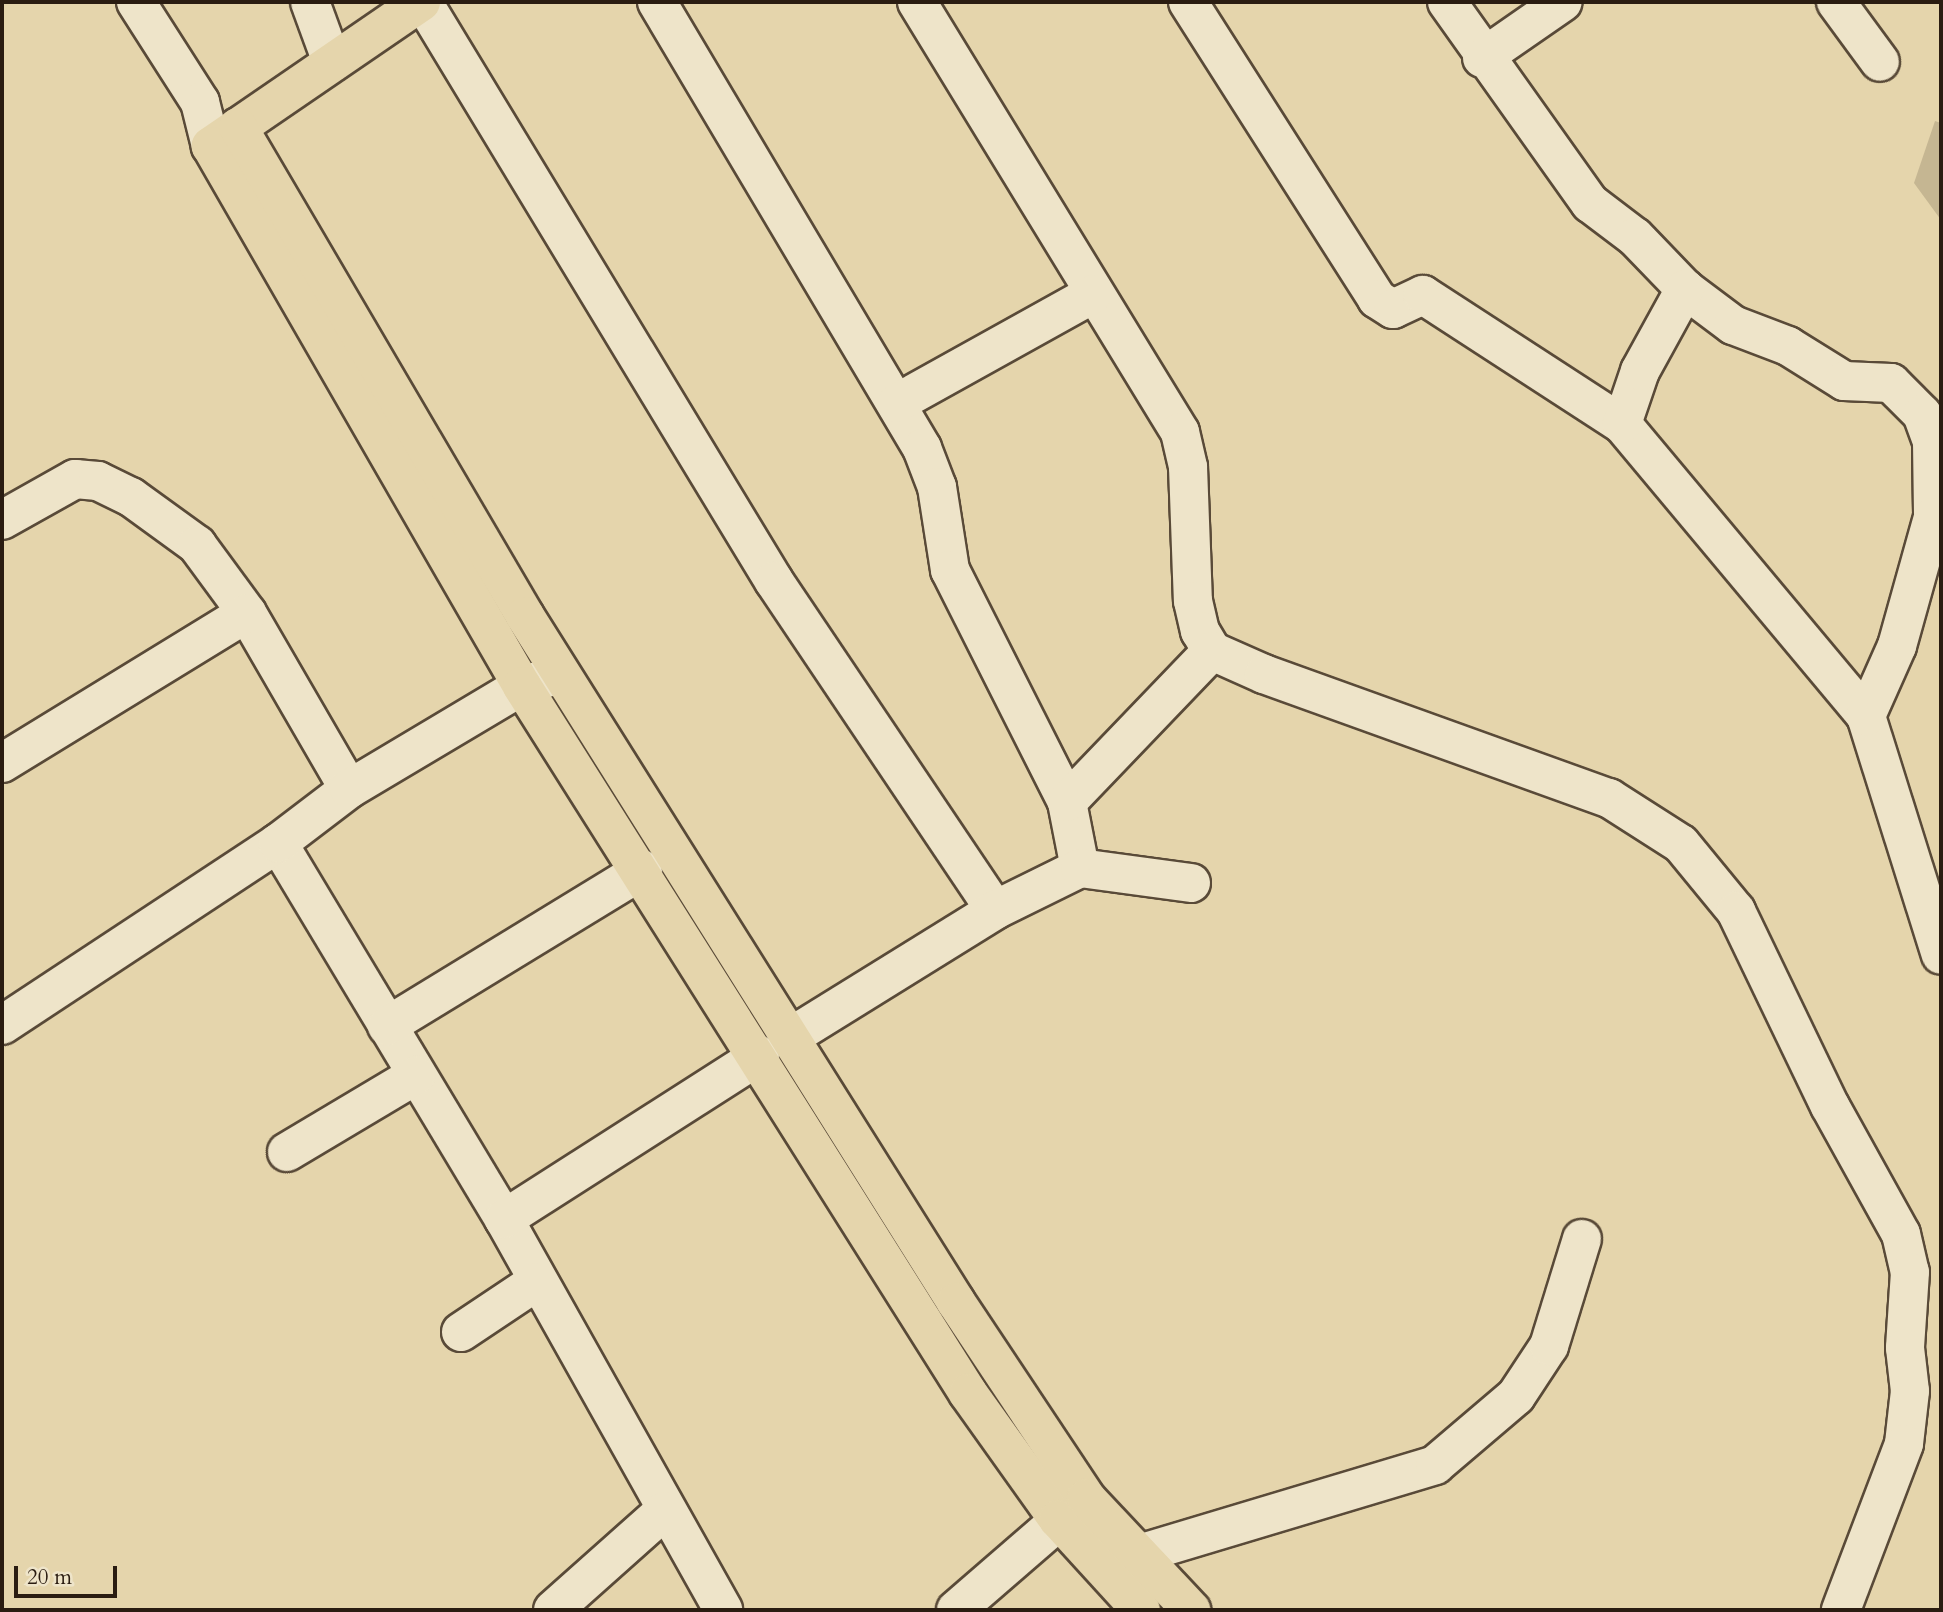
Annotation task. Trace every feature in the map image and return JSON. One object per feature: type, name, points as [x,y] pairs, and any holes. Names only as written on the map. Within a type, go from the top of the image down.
[{"type":"main road","points":[[224,136],[422,2]]},
{"type":"main road","points":[[224,136],[792,1036],[949,1290],[1072,1508],[1141,1610]]},
{"type":"main road","points":[[224,136],[522,686],[760,1055],[968,1393],[1072,1508],[1139,1555],[1191,1610]]},
{"type":"street","points":[[136,2],[224,136]]},
{"type":"street","points":[[310,2],[332,62]]},
{"type":"street","points":[[422,2],[774,581],[995,910]]},
{"type":"street","points":[[657,2],[897,403],[937,487],[950,570],[1067,802],[1080,868]]},
{"type":"street","points":[[918,2],[1093,294],[1180,432],[1188,467],[1194,601],[1200,631],[1212,650],[1264,674],[1609,798],[1681,844],[1736,911],[1830,1106],[1901,1234],[1910,1272],[1905,1348],[1910,1391],[1904,1444],[1841,1610]]},
{"type":"street","points":[[1188,2],[1377,299],[1393,309],[1423,295],[1622,425],[1866,716],[1941,955]]},
{"type":"street","points":[[1447,2],[1482,58],[1590,203],[1635,237],[1685,289],[1733,326],[1788,346],[1844,381],[1891,383],[1922,414],[1933,442],[1933,517],[1897,646],[1866,716]]},
{"type":"street","points":[[1482,58],[1563,2]]},
{"type":"street","points":[[1836,2],[1880,62]]},
{"type":"street","points":[[1622,425],[1640,371],[1685,289]]},
{"type":"street","points":[[897,403],[1093,294]]},
{"type":"street","points":[[2,520],[75,479],[98,481],[131,497],[197,545],[247,613],[349,789]]},
{"type":"street","points":[[2,763],[247,613]]},
{"type":"street","points":[[1067,802],[1212,650]]},
{"type":"street","points":[[2,1025],[278,843],[349,789],[522,686],[562,672]]},
{"type":"street","points":[[278,843],[504,1219],[536,1282],[664,1511],[723,1610]]},
{"type":"street","points":[[792,1036],[995,910],[1080,868],[1191,883]]},
{"type":"street","points":[[387,1026],[643,870]]},
{"type":"street","points":[[504,1219],[760,1055]]},
{"type":"street","points":[[288,1152],[416,1075]]},
{"type":"street","points":[[1139,1555],[1435,1465],[1516,1396],[1536,1366],[1549,1346],[1582,1239]]},
{"type":"street","points":[[461,1332],[536,1282]]},
{"type":"street","points":[[956,1610],[1072,1508]]},
{"type":"street","points":[[553,1610],[664,1511]]},
{"type":"shaded area","points":[[1935,121],[1941,123],[1941,220],[1914,183]]}]
